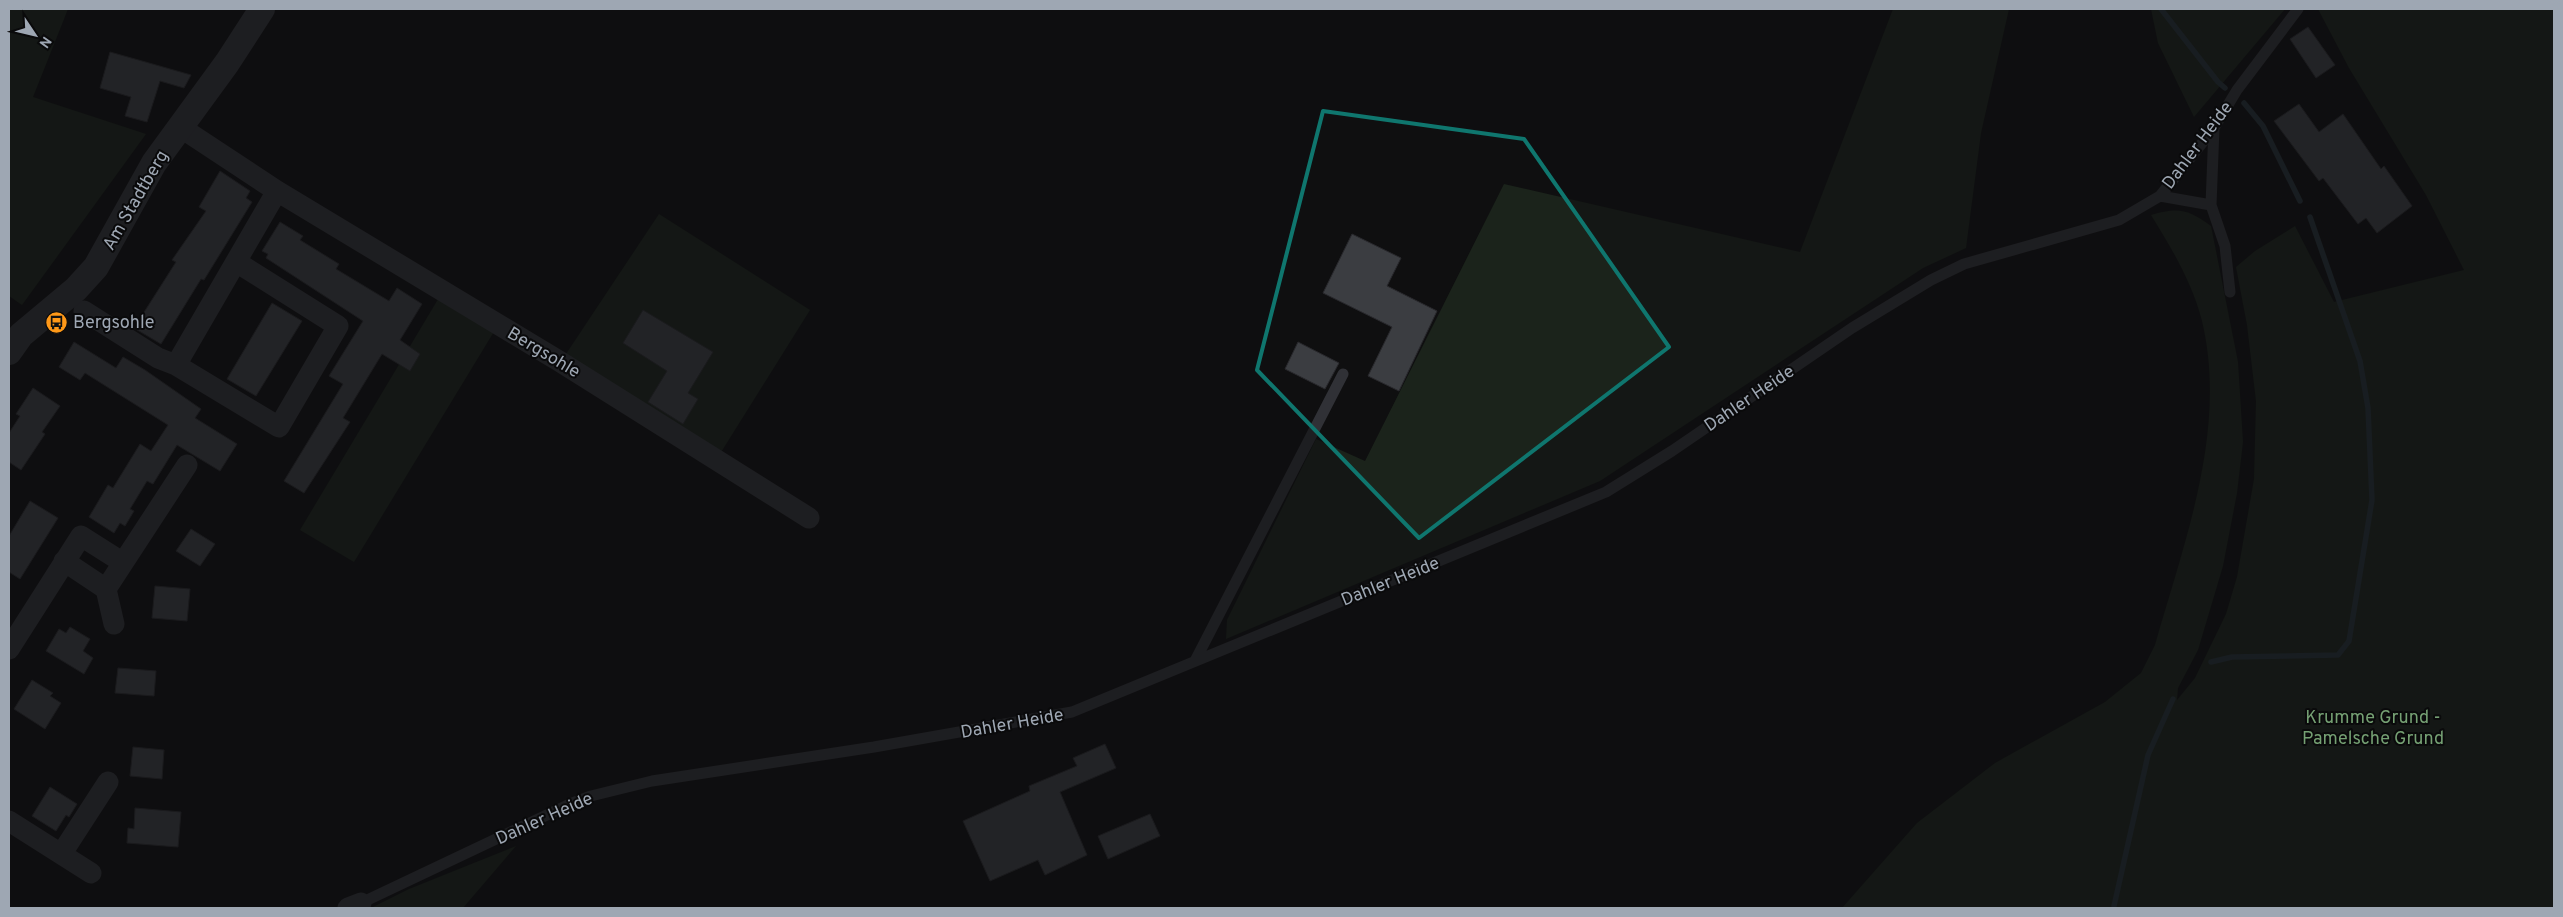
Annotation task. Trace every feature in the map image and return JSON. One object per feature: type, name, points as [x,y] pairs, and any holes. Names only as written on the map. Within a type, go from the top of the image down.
[{"type":"street","name":"Am Stadtberg","points":[[9,352],[21,335],[76,289],[96,268],[116,236],[132,199],[154,163],[227,63],[262,9]]},
{"type":"street","name":"Bergsohle","points":[[180,127],[277,191],[559,360],[809,518]]},
{"type":"street","points":[[176,365],[238,263],[277,191]]},
{"type":"street","points":[[84,311],[158,358],[176,365],[279,427],[338,326],[238,263]]},
{"type":"street","points":[[106,589],[187,465]]},
{"type":"street","points":[[9,649],[81,536],[122,562]]},
{"type":"street","points":[[64,561],[106,589],[114,624]]},
{"type":"street","points":[[62,853],[108,782]]},
{"type":"street","points":[[9,821],[91,873]]},
{"type":"lane","name":"Dahler Heide","points":[[355,906],[570,804],[591,796],[652,781],[874,747],[1072,712],[1606,492],[1672,451],[1859,323],[1931,280],[1964,264],[2113,222],[2160,196],[2214,128],[2242,84],[2298,9]]},
{"type":"lane","points":[[2214,128],[2211,206],[2225,246],[2230,292]]},
{"type":"lane","points":[[2160,196],[2211,206]]},
{"type":"lane","points":[[1196,661],[1343,374]]},
{"type":"highlighted area","points":[[1323,111],[1524,139],[1669,347],[1419,538],[1257,370]]},
{"type":"green space","points":[[9,9],[68,9],[33,97],[146,134],[22,305],[9,296]]},
{"type":"green space","points":[[1893,9],[2009,9],[1981,133],[1966,248],[1923,268],[1600,481],[1226,639],[1227,620],[1316,439],[1365,461],[1504,184],[1800,252]]},
{"type":"green space","points":[[2151,9],[2285,9],[2194,117],[2158,43]]},
{"type":"green space","name":"Krumme Grund - Pamelsche Grund","points":[[2318,9],[2554,9],[2554,908],[1842,908],[1917,823],[1995,763],[2105,702],[2141,673],[2155,645],[2199,485],[2210,403],[2209,362],[2198,307],[2181,266],[2151,215],[2176,210],[2182,211],[2196,216],[2211,226],[2238,362],[2243,442],[2237,493],[2223,566],[2198,650],[2178,688],[2177,700],[2195,678],[2226,614],[2237,577],[2254,479],[2256,401],[2247,325],[2236,267],[2255,251],[2295,226],[2334,302],[2464,270],[2426,195],[2349,68]]},
{"type":"green space","points":[[659,214],[810,310],[718,457],[564,357]]},
{"type":"green space","points":[[440,296],[495,330],[354,562],[300,530]]},
{"type":"green space","points":[[516,846],[463,908],[371,908],[409,889]]},
{"type":"building","points":[[2308,27],[2335,65],[2316,78],[2290,39]]},
{"type":"building","points":[[110,52],[191,75],[184,88],[160,81],[147,122],[125,116],[131,97],[100,88]]},
{"type":"building","points":[[2299,104],[2319,132],[2343,114],[2381,169],[2384,166],[2412,206],[2377,233],[2366,218],[2358,224],[2323,178],[2319,181],[2274,121]]},
{"type":"building","points":[[220,171],[250,191],[246,198],[252,202],[204,280],[201,279],[161,344],[134,328],[176,262],[172,260],[206,211],[199,207]]},
{"type":"building","points":[[280,222],[303,236],[300,240],[339,264],[336,269],[389,301],[397,288],[422,304],[400,340],[420,354],[410,371],[382,354],[343,418],[350,422],[304,493],[284,481],[343,384],[329,376],[363,321],[266,258],[268,254],[262,251]]},
{"type":"building","points":[[1352,234],[1401,258],[1387,286],[1437,311],[1399,391],[1368,376],[1392,327],[1323,293]]},
{"type":"building","points":[[272,303],[302,321],[256,396],[227,379]]},
{"type":"building","points":[[643,310],[713,352],[688,393],[698,399],[683,424],[648,402],[667,371],[623,343]]},
{"type":"building","points":[[74,342],[116,368],[123,357],[145,370],[201,409],[195,418],[237,444],[220,471],[177,445],[153,484],[147,481],[130,509],[134,511],[125,526],[120,523],[114,533],[89,517],[108,485],[113,488],[140,444],[151,451],[168,425],[85,373],[80,380],[59,367]]},
{"type":"building","points":[[1298,342],[1339,363],[1325,389],[1285,369]]},
{"type":"building","points":[[33,388],[60,406],[42,432],[45,434],[21,470],[9,462],[9,433],[20,416],[16,414]]},
{"type":"building","points":[[30,501],[58,518],[20,579],[9,572],[9,536]]},
{"type":"building","points":[[191,529],[215,544],[200,566],[176,551]]},
{"type":"building","points":[[155,586],[190,589],[187,621],[152,618]]},
{"type":"building","points":[[70,627],[90,639],[83,651],[93,658],[84,674],[46,651],[59,629],[66,633]]},
{"type":"building","points":[[118,668],[156,671],[154,696],[115,693]]},
{"type":"building","points":[[32,680],[53,693],[50,696],[61,703],[45,729],[14,709]]},
{"type":"building","points":[[1105,744],[1116,768],[1060,792],[1087,855],[1045,875],[1038,860],[990,881],[963,821],[1030,791],[1029,786],[1077,766],[1073,758]]},
{"type":"building","points":[[133,747],[164,750],[162,779],[130,776]]},
{"type":"building","points":[[50,787],[77,804],[69,817],[66,815],[56,831],[32,816]]},
{"type":"building","points":[[135,808],[181,812],[178,847],[127,843],[128,828],[134,829]]},
{"type":"building","points":[[1150,814],[1160,836],[1108,859],[1098,836]]},
{"type":"waterway","points":[[2161,9],[2218,82],[2225,88]]},
{"type":"waterway","points":[[2244,103],[2263,126],[2300,201]]},
{"type":"waterway","points":[[2211,662],[2232,657],[2338,655],[2349,641],[2372,500],[2368,408],[2360,361],[2310,217]]},
{"type":"waterway","points":[[2114,906],[2148,755],[2173,699]]},
{"type":"place","name":"Bergsohle","points":[[57,322]]}]
